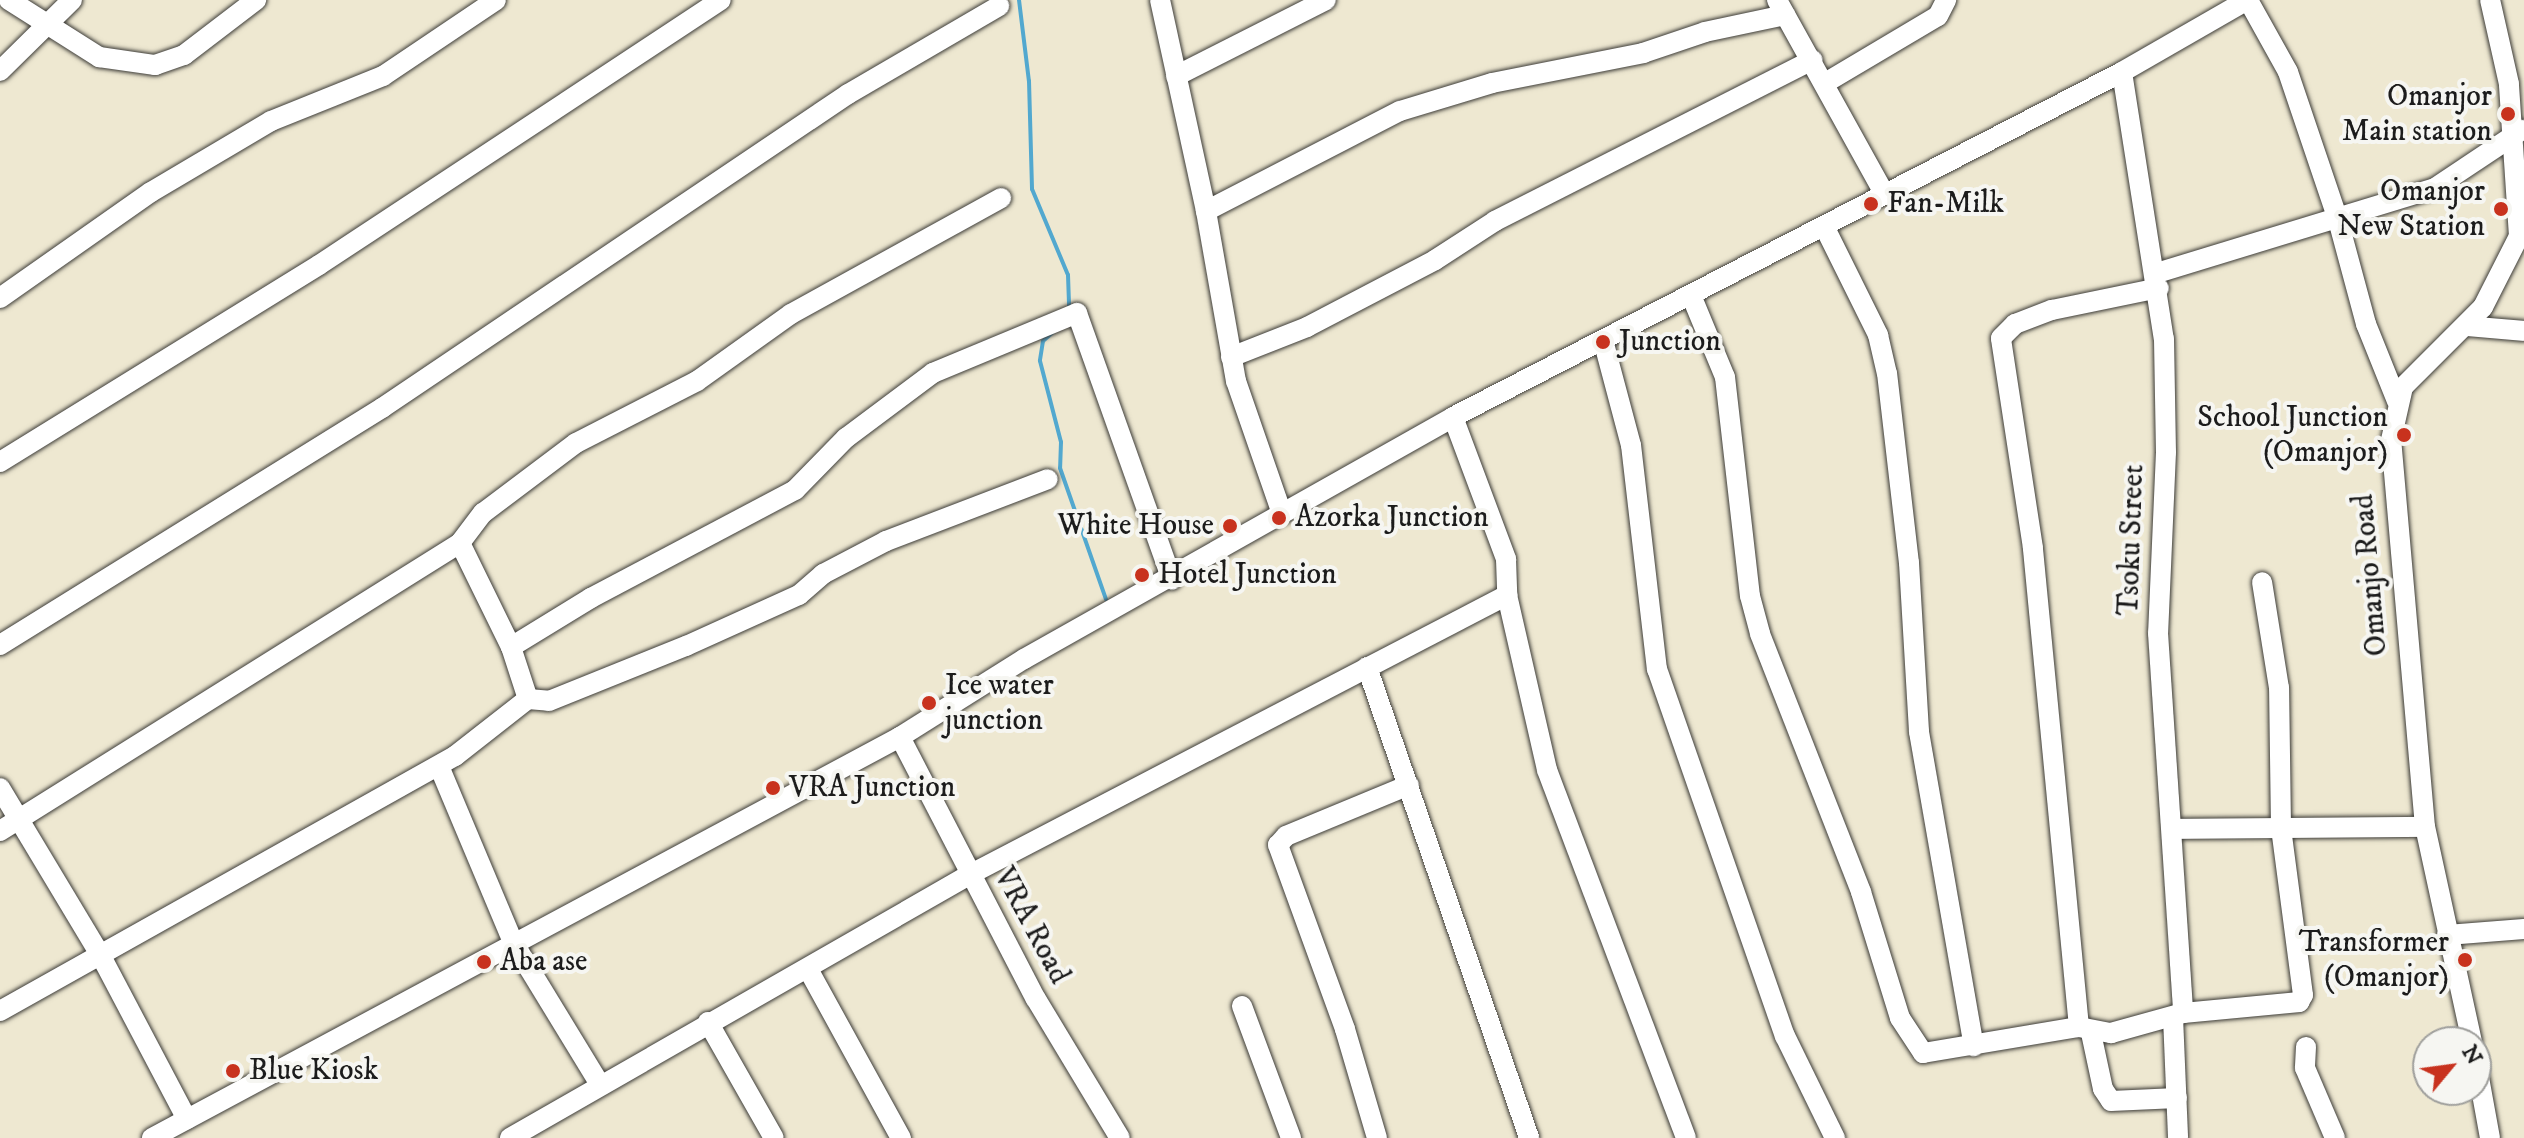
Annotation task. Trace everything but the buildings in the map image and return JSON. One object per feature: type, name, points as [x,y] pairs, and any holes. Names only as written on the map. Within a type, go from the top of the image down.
[{"type":"street","points":[[9,0],[47,27],[99,57],[155,65],[184,55],[256,0]]},
{"type":"street","points":[[0,71],[72,0]]},
{"type":"street","points":[[0,298],[151,192],[271,121],[383,76],[496,0]]},
{"type":"street","points":[[0,462],[319,265],[721,0]]},
{"type":"street","points":[[1160,0],[1206,211],[1231,357],[1246,420],[1282,514]]},
{"type":"street","points":[[1176,76],[1326,0]]},
{"type":"street","points":[[1825,83],[1938,16],[1946,0]]},
{"type":"street","points":[[152,1138],[900,737],[1024,659],[1172,580],[1453,417],[2122,72],[2247,0],[2288,72],[2338,220],[2366,324],[2397,401]]},
{"type":"street","name":"Omanjo Road","points":[[2468,1026],[2425,827],[2391,440],[2397,401],[2418,366],[2466,326],[2497,286],[2521,231],[2518,132],[2490,0]]},
{"type":"street","points":[[0,645],[369,416],[848,94],[999,6]]},
{"type":"street","points":[[1206,211],[1408,108],[1781,8],[1885,195]]},
{"type":"street","points":[[1231,357],[1307,327],[1435,260],[1495,221],[1812,60]]},
{"type":"street","name":"Tsoku Street","points":[[2122,72],[2158,281],[2166,452],[2158,633],[2172,829],[2178,1138]]},
{"type":"street","points":[[2177,1098],[2111,1101],[2103,1089],[2085,1030],[2033,548],[2001,338],[2015,324],[2052,310],[2158,281],[2435,188],[2518,132]]},
{"type":"street","points":[[0,831],[460,543],[483,513],[576,443],[697,381],[791,314],[1001,198]]},
{"type":"street","points":[[1824,226],[1873,323],[1887,373],[1909,563],[1919,732],[1974,1046]]},
{"type":"street","points":[[1691,295],[1725,377],[1750,596],[1760,634],[1861,892],[1900,1018],[1923,1053],[2085,1030],[2137,1029],[2178,1015],[2290,1006],[2303,995],[2281,827],[2279,688],[2262,582]]},
{"type":"street","points":[[511,647],[591,598],[795,490],[835,447],[933,373],[1077,313],[1172,580]]},
{"type":"street","points":[[2466,326],[2524,331]]},
{"type":"street","points":[[1603,340],[1631,445],[1657,669],[1785,1036],[1835,1138]]},
{"type":"street","points":[[1453,417],[1506,559],[1507,595],[1547,770],[1686,1138]]},
{"type":"street","points":[[0,1011],[102,958],[439,766],[528,699],[549,701],[686,646],[784,603],[823,574],[913,529],[1048,479]]},
{"type":"street","points":[[460,543],[511,647],[528,699]]},
{"type":"street","points":[[510,1138],[599,1083],[808,969],[969,875],[1200,759],[1367,667],[1507,595]]},
{"type":"street","points":[[1367,667],[1529,1138]]},
{"type":"street","name":"VRA Road","points":[[900,737],[969,875],[1120,1138]]},
{"type":"street","points":[[439,766],[490,878],[513,942],[599,1083]]},
{"type":"street","points":[[1377,1138],[1345,1029],[1278,845],[1286,836],[1409,785]]},
{"type":"street","points":[[0,788],[102,958],[187,1119]]},
{"type":"street","points":[[2172,829],[2425,827]]},
{"type":"street","points":[[2447,935],[2524,929]]},
{"type":"street","points":[[808,969],[901,1138]]},
{"type":"street","points":[[1242,1006],[1291,1138]]},
{"type":"street","points":[[708,1022],[774,1138]]},
{"type":"street","points":[[2306,1047],[2305,1068],[2335,1138]]},
{"type":"street","points":[[2484,1106],[2490,1138]]},
{"type":"waterway","points":[[1019,0],[1029,81],[1032,189],[1068,275],[1069,309]]},
{"type":"waterway","points":[[1053,332],[1043,341],[1040,361],[1061,442],[1060,468],[1106,599]]},
{"type":"place","name":"Omanjor Main station","points":[[2508,114]]},
{"type":"place","name":"Fan-Milk","points":[[1871,204]]},
{"type":"place","name":"Omanjor New Station","points":[[2501,209]]},
{"type":"place","name":"Junction","points":[[1603,342]]},
{"type":"place","name":"School Junction (Omanjor)","points":[[2404,435]]},
{"type":"place","name":"Azorka Junction","points":[[1279,518]]},
{"type":"place","name":"White House","points":[[1230,526]]},
{"type":"place","name":"Hotel Junction","points":[[1142,575]]},
{"type":"place","name":"Ice water junction","points":[[929,703]]},
{"type":"place","name":"VRA Junction","points":[[773,788]]},
{"type":"place","name":"Transformer (Omanjor)","points":[[2465,960]]},
{"type":"place","name":"Aba ase","points":[[484,962]]},
{"type":"place","name":"Blue Kiosk","points":[[233,1071]]}]
